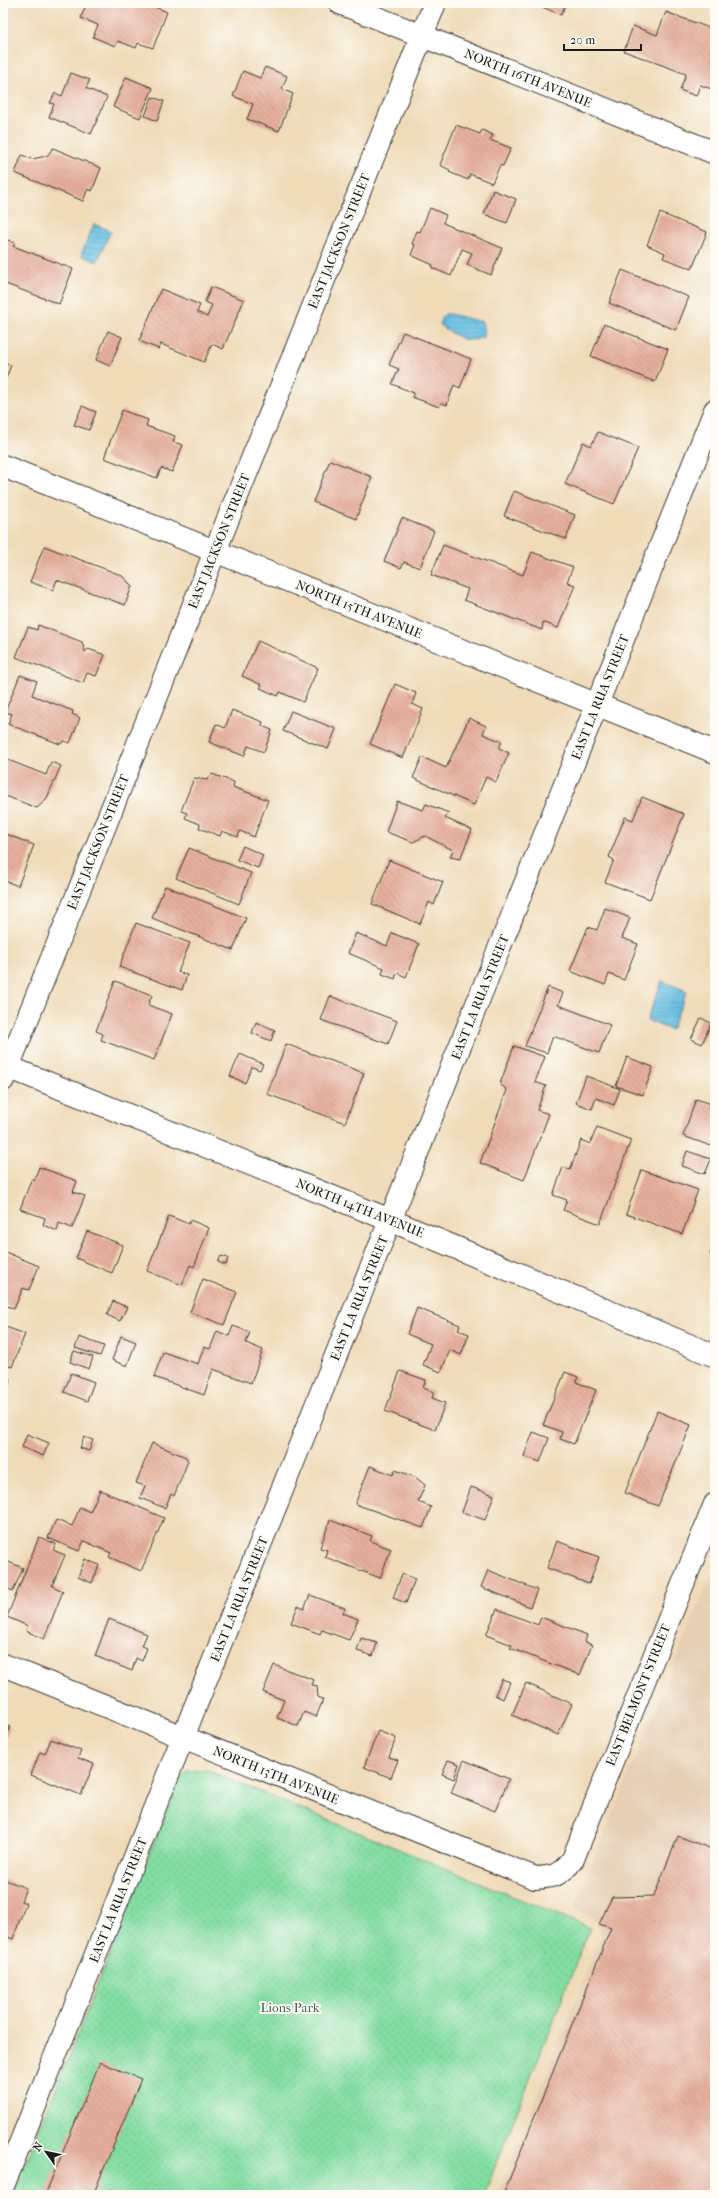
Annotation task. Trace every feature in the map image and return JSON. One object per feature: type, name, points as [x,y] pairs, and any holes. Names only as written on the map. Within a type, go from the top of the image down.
[{"type":"street","name":"NORTH 16TH AVENUE","points":[[340,3],[715,153]]},
{"type":"street","name":"EAST JACKSON STREET","points":[[5,1070],[435,3]]},
{"type":"street","name":"EAST LA RUA STREET","points":[[3,2186],[715,410]]},
{"type":"street","name":"NORTH 15TH AVENUE","points":[[3,466],[715,752]]},
{"type":"street","name":"NORTH 14TH AVENUE","points":[[5,1070],[390,1220],[715,1356]]},
{"type":"street","name":"EAST BELMONT STREET","points":[[551,1878],[563,1872],[573,1859],[715,1504]]},
{"type":"street","name":"NORTH 13TH AVENUE","points":[[3,1665],[535,1878],[551,1878]]},
{"type":"shaded area","points":[[715,1564],[715,2195],[498,2195],[602,1933],[594,1917],[574,1909]]},
{"type":"green space","name":"Lions Park","points":[[207,1770],[590,1928],[484,2195],[13,2195],[180,1778],[187,1771]]},
{"type":"water","points":[[94,224],[111,231],[97,262],[81,255]]},
{"type":"water","points":[[445,314],[482,322],[485,331],[483,337],[467,340],[443,328],[440,324],[441,318]]},
{"type":"water","points":[[662,981],[687,991],[671,1030],[647,1020]]},
{"type":"building","points":[[83,3],[145,3],[167,12],[153,48],[138,43],[136,48],[118,41],[115,46],[93,37],[98,25],[81,18],[86,4]]},
{"type":"building","points":[[533,3],[566,3],[561,15]]},
{"type":"building","points":[[666,12],[715,30],[715,90],[700,85],[696,96],[680,90],[686,74],[624,51],[633,26],[657,35]]},
{"type":"building","points":[[265,67],[287,76],[282,89],[293,94],[279,131],[247,119],[253,104],[233,96],[243,71],[260,78]]},
{"type":"building","points":[[71,73],[90,80],[86,88],[107,97],[91,134],[49,117],[54,104],[50,103],[55,93],[62,96]]},
{"type":"building","points":[[126,77],[153,88],[140,118],[113,107]]},
{"type":"building","points":[[152,97],[164,101],[157,121],[145,116]]},
{"type":"building","points":[[456,125],[480,134],[482,130],[493,135],[490,140],[511,148],[503,166],[500,165],[492,183],[470,174],[468,180],[449,172],[450,170],[440,165]]},
{"type":"building","points":[[53,148],[101,168],[92,191],[88,189],[83,201],[15,173],[22,155],[32,159],[47,156]]},
{"type":"building","points":[[493,190],[516,199],[507,223],[484,214]]},
{"type":"building","points":[[430,208],[446,215],[443,223],[502,248],[491,275],[467,265],[472,253],[462,249],[451,276],[432,268],[433,265],[411,255],[415,245],[412,244],[417,231],[420,232]]},
{"type":"building","points":[[660,213],[707,232],[692,269],[663,258],[665,253],[647,245]]},
{"type":"building","points":[[3,238],[15,243],[13,246],[73,269],[59,304],[3,283]]},
{"type":"building","points":[[622,270],[689,297],[676,330],[609,303]]},
{"type":"building","points":[[211,287],[244,300],[223,349],[212,344],[204,362],[161,344],[159,349],[139,341],[161,289],[200,305],[197,312],[207,317],[212,305],[205,302]]},
{"type":"building","points":[[604,324],[668,349],[655,382],[591,356]]},
{"type":"building","points":[[108,331],[122,337],[110,366],[96,360]]},
{"type":"building","points":[[403,332],[471,359],[460,388],[454,385],[447,405],[441,403],[439,407],[412,397],[414,393],[392,384],[399,369],[389,365]]},
{"type":"building","points":[[3,362],[11,365],[3,386]]},
{"type":"building","points":[[82,406],[96,412],[89,430],[74,425]]},
{"type":"building","points":[[122,410],[148,420],[146,426],[175,436],[173,442],[183,445],[172,472],[161,468],[157,478],[104,458]]},
{"type":"building","points":[[598,432],[638,448],[614,504],[565,484],[583,442],[591,446]]},
{"type":"building","points":[[330,460],[372,477],[356,519],[313,502]]},
{"type":"building","points":[[514,491],[575,515],[566,539],[504,516]]},
{"type":"building","points":[[402,518],[434,531],[420,568],[404,562],[401,568],[384,561]]},
{"type":"building","points":[[443,545],[523,575],[532,552],[573,567],[567,582],[575,585],[558,628],[543,622],[542,630],[464,600],[468,589],[431,575]]},
{"type":"building","points":[[44,546],[121,575],[132,586],[125,605],[57,580],[53,590],[30,582]]},
{"type":"building","points":[[715,568],[715,579],[711,578]]},
{"type":"building","points":[[3,603],[7,605],[3,614]]},
{"type":"building","points":[[38,625],[82,642],[85,652],[88,649],[105,655],[96,676],[87,673],[83,683],[16,657],[28,627],[37,630]]},
{"type":"building","points":[[258,641],[318,668],[303,702],[280,692],[278,696],[260,688],[262,685],[242,676]]},
{"type":"building","points":[[20,675],[37,681],[32,695],[73,711],[72,714],[80,718],[70,743],[64,741],[60,744],[8,724],[12,714],[5,712]]},
{"type":"building","points":[[395,684],[416,693],[412,704],[423,709],[403,758],[370,744]]},
{"type":"building","points":[[232,710],[263,722],[262,726],[272,730],[264,752],[248,746],[244,756],[209,742],[216,724],[225,728]]},
{"type":"building","points":[[291,711],[336,729],[328,749],[283,731]]},
{"type":"building","points":[[469,718],[486,726],[483,734],[502,742],[499,748],[509,753],[496,782],[486,777],[474,805],[413,778],[422,757],[446,768]]},
{"type":"building","points":[[3,758],[46,775],[51,762],[61,766],[46,800],[37,808],[3,795]]},
{"type":"building","points":[[212,774],[234,782],[233,787],[268,800],[254,837],[240,831],[238,837],[222,831],[220,836],[199,828],[200,824],[185,818],[187,813],[181,811],[194,778],[207,780]]},
{"type":"building","points":[[642,797],[684,814],[650,899],[605,882],[614,860],[609,857],[625,817],[633,820]]},
{"type":"building","points":[[397,801],[423,810],[426,804],[449,813],[445,818],[472,830],[460,859],[450,857],[453,850],[425,836],[413,842],[386,832]]},
{"type":"building","points":[[715,814],[715,824],[712,823]]},
{"type":"building","points":[[3,833],[34,845],[18,886],[3,880]]},
{"type":"building","points":[[243,846],[263,855],[258,868],[237,860]]},
{"type":"building","points":[[189,848],[251,873],[239,904],[176,878]]},
{"type":"building","points":[[389,860],[443,882],[434,905],[429,902],[420,924],[372,904]]},
{"type":"building","points":[[165,886],[246,918],[233,950],[152,918]]},
{"type":"building","points":[[605,908],[630,918],[622,938],[638,944],[624,980],[609,974],[605,985],[570,971],[588,927],[597,930]]},
{"type":"building","points":[[136,923],[190,943],[178,972],[187,975],[182,990],[119,967]]},
{"type":"building","points":[[356,933],[387,946],[392,933],[419,944],[406,977],[397,973],[395,979],[382,974],[384,968],[348,953]]},
{"type":"building","points":[[115,981],[152,995],[148,1005],[172,1014],[154,1060],[101,1040],[103,1034],[96,1031]]},
{"type":"building","points":[[548,987],[563,993],[558,1005],[610,1025],[599,1053],[553,1036],[547,1053],[525,1046]]},
{"type":"building","points":[[330,996],[397,1021],[388,1044],[321,1020]]},
{"type":"building","points":[[701,1018],[711,1023],[702,1044],[691,1039]]},
{"type":"building","points":[[256,1022],[275,1030],[271,1041],[252,1033]]},
{"type":"building","points":[[286,1044],[364,1073],[345,1123],[267,1094]]},
{"type":"building","points":[[514,1046],[545,1057],[535,1082],[546,1086],[537,1110],[549,1114],[524,1180],[480,1163],[507,1090],[500,1084]]},
{"type":"building","points":[[240,1054],[263,1064],[260,1070],[252,1067],[245,1083],[230,1076]]},
{"type":"building","points":[[627,1057],[653,1067],[643,1095],[616,1086]]},
{"type":"building","points":[[586,1076],[620,1089],[614,1105],[596,1098],[592,1109],[576,1103]]},
{"type":"building","points":[[696,1099],[715,1105],[715,1135],[711,1146],[683,1136]]},
{"type":"building","points":[[597,1127],[631,1140],[600,1224],[563,1210],[567,1200],[553,1195],[563,1167],[570,1170],[581,1140],[590,1144]]},
{"type":"building","points":[[687,1151],[711,1159],[705,1174],[682,1166]]},
{"type":"building","points":[[39,1167],[77,1181],[73,1192],[85,1196],[72,1228],[59,1223],[57,1231],[43,1225],[45,1218],[20,1209],[32,1178],[34,1180]]},
{"type":"building","points":[[642,1170],[698,1190],[682,1234],[626,1214]]},
{"type":"building","points":[[169,1216],[189,1224],[190,1220],[209,1228],[194,1267],[190,1265],[182,1285],[147,1271]]},
{"type":"building","points":[[87,1231],[123,1245],[112,1273],[76,1258]]},
{"type":"building","points":[[715,1242],[715,1256],[710,1254]]},
{"type":"building","points":[[3,1251],[39,1266],[29,1290],[23,1288],[14,1309],[3,1304]]},
{"type":"building","points":[[221,1256],[228,1258],[226,1265],[218,1262]]},
{"type":"building","points":[[203,1279],[237,1292],[224,1325],[190,1312]]},
{"type":"building","points":[[113,1301],[127,1307],[120,1321],[107,1315]]},
{"type":"building","points":[[417,1308],[460,1325],[458,1330],[469,1334],[461,1355],[450,1350],[441,1372],[423,1365],[431,1344],[407,1334]]},
{"type":"building","points":[[3,1326],[25,1334],[12,1367],[3,1364]]},
{"type":"building","points":[[233,1326],[250,1332],[246,1343],[263,1350],[251,1383],[213,1369],[204,1395],[154,1377],[163,1352],[198,1364],[204,1347],[210,1349],[217,1331],[229,1336]]},
{"type":"building","points":[[121,1336],[136,1342],[127,1366],[112,1360]]},
{"type":"building","points":[[79,1337],[104,1346],[100,1356],[75,1348]]},
{"type":"building","points":[[74,1351],[93,1357],[89,1369],[70,1362]]},
{"type":"building","points":[[400,1371],[426,1380],[423,1388],[434,1392],[432,1398],[445,1403],[435,1430],[385,1411]]},
{"type":"building","points":[[565,1372],[578,1377],[576,1382],[596,1390],[574,1444],[560,1439],[562,1432],[543,1425]]},
{"type":"building","points":[[71,1373],[94,1382],[87,1401],[64,1392]]},
{"type":"building","points":[[3,1376],[11,1379],[3,1400]]},
{"type":"building","points":[[657,1411],[691,1425],[658,1506],[625,1493]]},
{"type":"building","points":[[533,1432],[549,1438],[540,1462],[524,1456]]},
{"type":"building","points":[[27,1434],[49,1443],[43,1456],[22,1447]]},
{"type":"building","points":[[84,1437],[93,1440],[89,1451],[80,1448]]},
{"type":"building","points":[[152,1443],[186,1457],[188,1461],[174,1496],[171,1494],[165,1508],[140,1498],[145,1486],[136,1483]]},
{"type":"building","points":[[370,1466],[393,1475],[395,1470],[415,1477],[425,1485],[418,1502],[431,1507],[423,1528],[355,1504]]},
{"type":"building","points":[[471,1487],[494,1495],[485,1520],[462,1512]]},
{"type":"building","points":[[100,1490],[164,1518],[141,1571],[109,1557],[111,1553],[84,1541],[79,1551],[48,1538],[56,1520],[72,1526],[80,1507],[90,1512]]},
{"type":"building","points":[[330,1520],[372,1536],[370,1541],[391,1549],[380,1578],[325,1557],[327,1550],[320,1548]]},
{"type":"building","points":[[39,1537],[56,1544],[53,1550],[65,1555],[52,1586],[63,1591],[44,1639],[26,1631],[28,1626],[7,1617]]},
{"type":"building","points":[[557,1541],[599,1557],[589,1584],[547,1568]]},
{"type":"building","points":[[85,1559],[99,1565],[92,1583],[78,1577]]},
{"type":"building","points":[[4,1560],[23,1568],[13,1591],[3,1587]]},
{"type":"building","points":[[488,1570],[537,1590],[530,1607],[481,1587]]},
{"type":"building","points":[[402,1574],[415,1579],[406,1603],[393,1598]]},
{"type":"building","points":[[310,1595],[345,1608],[343,1613],[358,1619],[349,1640],[322,1630],[320,1634],[291,1623],[298,1606],[304,1609]]},
{"type":"building","points":[[497,1609],[538,1625],[541,1617],[587,1635],[585,1642],[592,1645],[580,1675],[510,1648],[512,1645],[486,1635]]},
{"type":"building","points":[[109,1619],[147,1634],[142,1646],[147,1648],[142,1661],[136,1658],[132,1671],[95,1656]]},
{"type":"building","points":[[361,1638],[377,1643],[373,1656],[357,1651]]},
{"type":"building","points":[[274,1665],[314,1680],[312,1685],[317,1686],[318,1697],[323,1700],[316,1717],[304,1712],[298,1726],[277,1718],[284,1700],[263,1692]]},
{"type":"building","points":[[502,1679],[510,1682],[503,1699],[495,1695]]},
{"type":"building","points":[[526,1683],[572,1704],[558,1735],[512,1715]]},
{"type":"building","points":[[3,1724],[10,1727],[5,1740],[3,1739]]},
{"type":"building","points":[[378,1731],[396,1738],[389,1757],[398,1760],[391,1778],[364,1767]]},
{"type":"building","points":[[51,1739],[81,1751],[78,1758],[94,1764],[81,1795],[31,1775],[40,1752],[45,1754]]},
{"type":"building","points":[[448,1760],[459,1764],[454,1779],[442,1774]]},
{"type":"building","points":[[464,1760],[509,1779],[495,1811],[451,1793]]},
{"type":"building","points":[[678,1836],[714,1850],[715,1846],[715,2195],[503,2195],[611,1928],[599,1924],[612,1897],[654,1896]]},
{"type":"building","points":[[3,1879],[26,1888],[21,1901],[26,1903],[13,1939],[3,1935]]},
{"type":"building","points":[[100,2062],[141,2079],[93,2195],[45,2195]]}]
